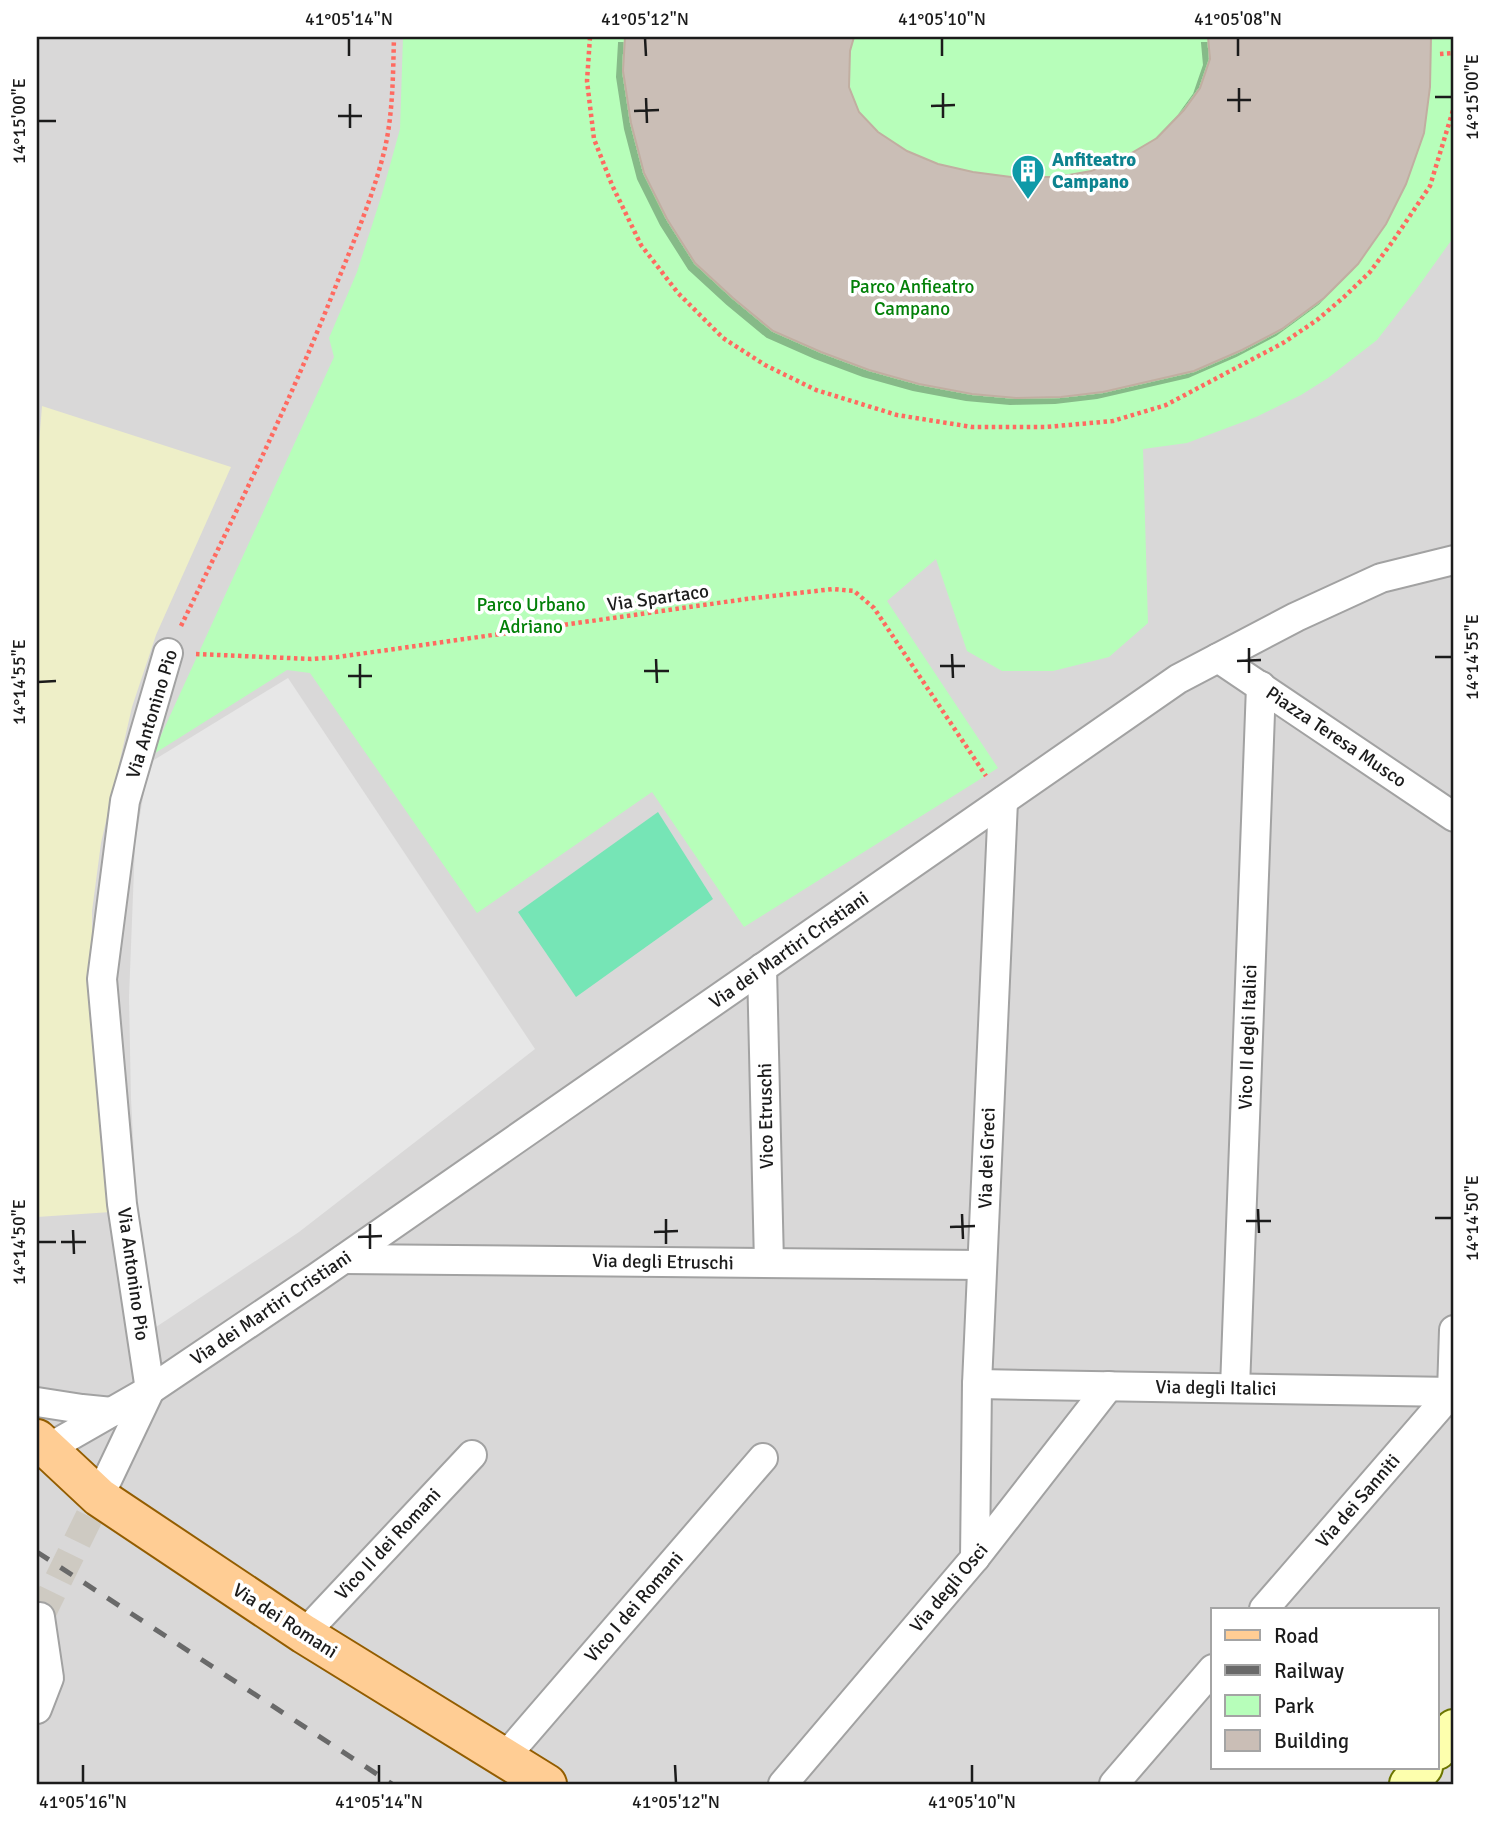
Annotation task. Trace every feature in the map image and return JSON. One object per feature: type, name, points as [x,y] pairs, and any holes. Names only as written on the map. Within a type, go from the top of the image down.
[{"type":"main road","name":"Via dei Romani","points":[[42,1444],[99,1497],[304,1634],[547,1784]]},
{"type":"main road","points":[[1438,1749],[1454,1729]]},
{"type":"main road","points":[[1409,1784],[1421,1769]]},
{"type":"street","name":"Via dei Martiri Cristiani","points":[[42,1444],[112,1412],[150,1390],[344,1259],[1178,679],[1296,617],[1381,579],[1454,560]]},
{"type":"street","name":"Via Antonino Pio","points":[[150,1390],[122,1204],[102,979],[125,801],[168,653]]},
{"type":"street","name":"Piazza Teresa Musco","points":[[1218,658],[1454,817]]},
{"type":"street","name":"Vico II degli Italici","points":[[1235,1388],[1261,686]]},
{"type":"street","name":"Via dei Greci","points":[[975,1558],[977,1384],[1003,801]]},
{"type":"street","name":"Vico Etruschi","points":[[762,968],[769,1263]]},
{"type":"street","name":"Via degli Etruschi","points":[[344,1259],[982,1265]]},
{"type":"street","points":[[1453,1392],[1454,1330]]},
{"type":"street","name":"Via degli Italici","points":[[977,1384],[1453,1392]]},
{"type":"street","name":"Via degli Osci","points":[[783,1784],[975,1558],[1109,1387]]},
{"type":"street","points":[[99,1497],[150,1390]]},
{"type":"street","name":"Via dei Sanniti","points":[[1265,1608],[1453,1392]]},
{"type":"street","points":[[37,1402],[112,1412]]},
{"type":"street","name":"Vico II dei Romani","points":[[304,1634],[472,1455]]},
{"type":"street","name":"Vico I dei Romani","points":[[505,1757],[763,1458]]},
{"type":"street","points":[[37,1709],[49,1678],[38,1617]]},
{"type":"street","points":[[1114,1784],[1211,1671]]},
{"type":"path","name":"Via Antonino Pio","points":[[168,653],[310,353],[371,198],[386,145],[393,93],[394,37]]},
{"type":"path","points":[[590,37],[587,81],[594,139],[612,186],[641,245],[678,293],[723,338],[765,365],[816,390],[897,415],[972,427],[1046,427],[1113,421],[1166,405],[1283,343],[1317,320],[1344,297],[1370,271],[1393,241],[1430,186],[1454,107]]},
{"type":"path","points":[[1440,54],[1454,54]]},
{"type":"path","name":"Via Spartaco","points":[[168,653],[311,659],[338,657],[746,599],[833,589],[854,591],[874,608],[1003,801]]},
{"type":"shaded area","points":[[37,37],[1454,37],[1454,1784],[37,1784]]},
{"type":"shaded area","points":[[288,678],[535,1049],[299,1232],[156,1327],[137,1212],[129,997],[135,844],[149,763]]},
{"type":"green space","name":"Parco Anfieatro Campano","points":[[403,37],[1454,37],[1454,233],[1415,291],[1377,340],[1328,378],[1256,417],[1187,443],[1143,449],[1148,623],[1109,657],[1053,671],[1002,671],[967,651],[936,559],[887,601],[998,768],[744,927],[652,792],[477,913],[310,673],[287,670],[152,755],[334,357],[329,338],[357,272],[400,129]]},
{"type":"green space","points":[[42,406],[231,467],[156,635],[132,707],[101,843],[92,911],[92,1029],[111,1212],[37,1217],[37,468]]},
{"type":"green space","points":[[658,812],[713,899],[576,997],[518,912]]},
{"type":"building","name":"Anfiteatro Campano","points":[[625,37],[854,37],[850,51],[849,87],[859,112],[878,132],[907,151],[938,164],[1011,177],[1058,177],[1091,171],[1123,158],[1157,138],[1184,110],[1200,88],[1210,59],[1208,37],[1431,37],[1430,87],[1424,133],[1406,184],[1386,224],[1358,264],[1324,298],[1282,329],[1194,371],[1103,392],[1016,398],[972,394],[919,384],[869,370],[821,352],[773,331],[695,263],[667,219],[644,173],[631,123],[623,71]]},
{"type":"tunnel","points":[[40,1617],[99,1497]]},
{"type":"railway","points":[[37,1552],[392,1784]]},
{"type":"place","name":"Anfiteatro Campano","points":[[1028,201]]},
{"type":"park label","name":"Parco Urbano Adriano","points":[[531,616]]}]
